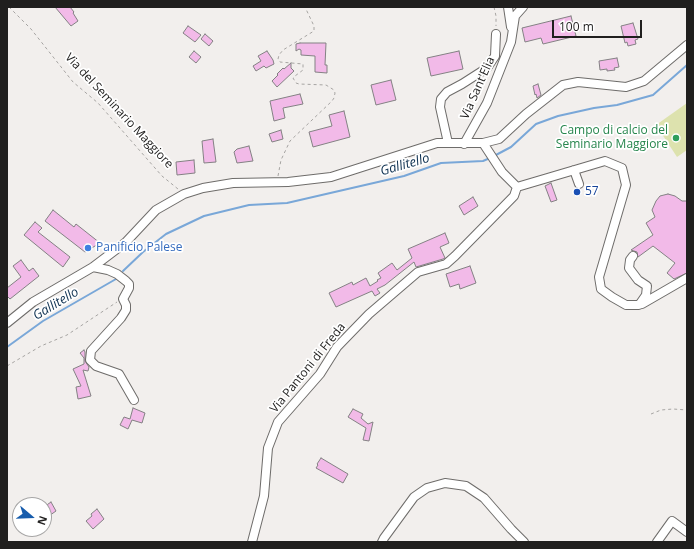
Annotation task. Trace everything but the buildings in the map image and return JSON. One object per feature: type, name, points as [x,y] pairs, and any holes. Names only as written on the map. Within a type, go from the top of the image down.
[{"type":"street","name":"Via Sant'Elia","points":[[508,7],[511,22],[511,42]]},
{"type":"street","name":"Via Sant'Elia","points":[[464,144],[487,103],[511,42],[515,16],[523,7]]},
{"type":"street","points":[[448,143],[440,107],[441,98],[447,92],[487,68],[495,56],[496,34]]},
{"type":"street","points":[[7,323],[33,302],[93,267],[126,242],[156,210],[184,194],[203,188],[234,184],[331,177],[437,143],[484,145],[499,138],[526,114],[563,85],[578,82],[626,87],[644,81],[687,45]]},
{"type":"street","points":[[484,145],[502,172],[517,187],[604,161],[622,168],[626,185],[599,277],[601,289],[612,297],[626,305],[639,305],[687,278]]},
{"type":"street","points":[[574,170],[579,184]]},
{"type":"street","name":"Via Pantoni di Freda","points":[[252,542],[264,496],[268,448],[278,422],[320,374],[337,347],[369,314],[418,272],[446,264],[456,256],[514,196],[517,187]]},
{"type":"street","points":[[633,256],[630,260],[629,268],[638,280],[647,286],[646,294],[639,305]]},
{"type":"street","points":[[93,267],[108,270],[126,281],[128,288],[123,300],[126,305],[126,310],[121,318],[91,351],[90,360],[96,366],[119,374],[134,400]]},
{"type":"street","points":[[382,542],[414,497],[427,488],[445,483],[466,486],[484,498],[524,542]]},
{"type":"street","points":[[657,542],[672,522],[687,532]]},
{"type":"path","name":"Via del Seminario Maggiore","points":[[9,7],[31,29],[73,82],[98,102],[162,176],[184,194]]},
{"type":"path","points":[[276,182],[281,160],[290,142],[334,98],[335,93],[334,90],[326,85],[296,83],[294,78],[303,70],[302,64],[280,62],[278,59],[283,50],[314,31],[314,26],[306,7]]},
{"type":"path","points":[[494,7],[496,16],[496,34]]},
{"type":"path","points":[[7,366],[42,346],[68,335],[98,314],[123,300]]},
{"type":"path","points":[[650,414],[661,410],[687,410]]},
{"type":"green space","name":"Campo di calcio del Seminario Maggiore","points":[[687,103],[687,150],[677,157],[656,125]]},
{"type":"waterway","name":"Gallitello","points":[[494,156],[511,147],[536,124],[558,116],[594,108],[617,105],[653,95],[687,65]]},
{"type":"waterway","name":"Gallitello","points":[[123,271],[143,252],[166,234],[204,216],[249,205],[287,203],[404,176],[441,163],[483,161],[490,158]]},
{"type":"waterway","name":"Gallitello","points":[[7,347],[43,321],[116,279]]},
{"type":"place","name":"Campo di calcio del Seminario Maggiore","points":[[676,138]]},
{"type":"place","name":"57","points":[[577,192]]},
{"type":"place","name":"Panificio Palese","points":[[88,248]]}]
